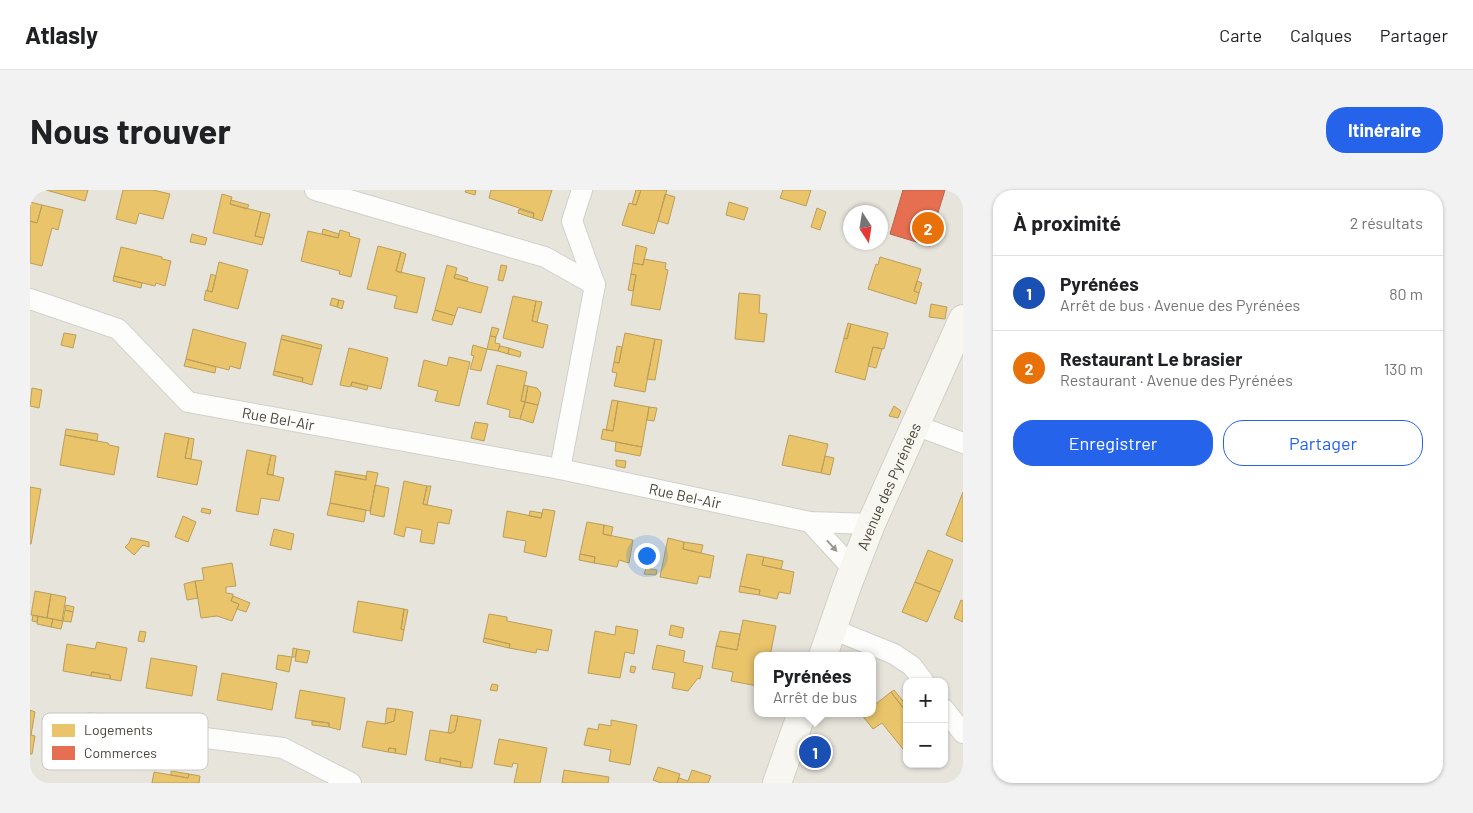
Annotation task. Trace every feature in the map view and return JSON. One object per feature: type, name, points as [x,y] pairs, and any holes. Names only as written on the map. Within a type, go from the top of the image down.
[{"type":"main road","name":"Avenue des Pyrénées","points":[[824,652],[871,524],[963,319]]},
{"type":"main road","points":[[777,783],[801,717]]},
{"type":"street","points":[[315,190],[544,257],[594,285]]},
{"type":"street","points":[[560,469],[594,285],[572,220],[582,190]]},
{"type":"street","name":"Rue Bel-Air","points":[[30,300],[118,329],[188,402],[560,469],[810,522],[871,524]]},
{"type":"street","points":[[915,425],[963,444]]},
{"type":"street","points":[[810,522],[853,569]]},
{"type":"street","points":[[832,629],[894,654],[912,666],[921,678]]},
{"type":"street","points":[[948,714],[963,734]]},
{"type":"street","points":[[208,738],[283,748],[351,783]]},
{"type":"shaded area","points":[[30,190],[963,190],[963,783],[30,783]]},
{"type":"building: Logements","points":[[46,190],[88,190],[85,201]]},
{"type":"building: Logements","points":[[123,190],[153,190],[170,194],[163,219],[139,213],[136,224],[116,219]]},
{"type":"building: Logements","points":[[466,190],[476,190],[475,195],[465,192]]},
{"type":"building: Logements","points":[[491,190],[552,190],[542,221],[533,218],[534,213],[489,198]]},
{"type":"building: Logements","points":[[636,190],[641,190],[636,205],[632,204]]},
{"type":"building: Logements","points":[[641,190],[667,190],[654,234],[622,225],[629,203],[636,205]]},
{"type":"building: Logements","points":[[783,190],[811,190],[806,206],[780,198]]},
{"type":"building: Logements","points":[[222,194],[232,197],[230,204],[261,212],[255,236],[264,238],[262,245],[213,233]]},
{"type":"building: Logements","points":[[665,194],[675,197],[668,224],[658,221]]},
{"type":"building: Logements","points":[[231,200],[249,205],[247,209],[230,204]]},
{"type":"building: Logements","points":[[30,202],[42,205],[37,223],[30,221]]},
{"type":"building: Logements","points":[[729,202],[748,208],[744,220],[726,215]]},
{"type":"building: Logements","points":[[42,205],[63,210],[58,230],[52,228],[42,266],[30,263],[30,221],[37,223]]},
{"type":"building: Logements","points":[[817,208],[826,212],[820,230],[811,227]]},
{"type":"building: Logements","points":[[519,209],[534,214],[533,218],[518,213]]},
{"type":"building: Logements","points":[[261,212],[270,214],[264,238],[255,236]]},
{"type":"building: Logements","points":[[323,229],[339,234],[338,238],[322,234]]},
{"type":"building: Logements","points":[[340,230],[350,233],[349,236],[360,239],[351,277],[339,274],[340,271],[301,261],[308,231],[338,238]]},
{"type":"building: Logements","points":[[192,234],[207,238],[205,245],[190,242]]},
{"type":"building: Logements","points":[[636,245],[647,248],[643,265],[633,263]]},
{"type":"building: Logements","points":[[378,246],[401,252],[396,271],[425,278],[417,313],[394,308],[397,296],[367,289]]},
{"type":"building: Logements","points":[[121,247],[171,261],[165,286],[156,283],[155,286],[114,276]]},
{"type":"building: Logements","points":[[401,252],[406,254],[401,273],[396,271]]},
{"type":"building: Logements","points":[[880,257],[921,269],[914,291],[919,293],[916,304],[868,289]]},
{"type":"building: Logements","points":[[644,259],[666,263],[665,269],[668,270],[660,310],[631,305],[636,275],[631,274],[633,263],[643,265]]},
{"type":"building: Logements","points":[[219,262],[248,270],[238,309],[204,300],[206,290],[212,292]]},
{"type":"building: Logements","points":[[447,265],[457,268],[454,278],[488,287],[481,313],[458,307],[455,316],[435,310]]},
{"type":"building: Logements","points":[[501,265],[507,266],[503,281],[498,280]]},
{"type":"building: Logements","points":[[211,274],[216,276],[212,292],[207,291]]},
{"type":"building: Logements","points":[[456,274],[468,278],[467,281],[454,278]]},
{"type":"building: Logements","points":[[631,274],[636,275],[633,291],[628,290]]},
{"type":"building: Logements","points":[[114,276],[142,283],[141,288],[113,281]]},
{"type":"building: Logements","points":[[917,281],[922,283],[919,293],[914,291]]},
{"type":"building: Logements","points":[[739,293],[760,295],[759,313],[767,314],[764,342],[735,339]]},
{"type":"building: Logements","points":[[513,296],[536,301],[532,321],[548,325],[543,348],[503,338]]},
{"type":"building: Logements","points":[[332,298],[339,300],[337,307],[330,305]]},
{"type":"building: Logements","points":[[339,300],[344,301],[342,309],[337,307]]},
{"type":"building: Logements","points":[[536,301],[542,302],[537,322],[532,321]]},
{"type":"building: Logements","points":[[931,304],[947,307],[945,319],[929,317]]},
{"type":"building: Logements","points":[[435,310],[455,316],[452,325],[432,320]]},
{"type":"building: Logements","points":[[848,323],[851,324],[847,339],[844,338]]},
{"type":"building: Logements","points":[[851,324],[888,333],[884,349],[873,347],[865,380],[835,372],[844,338],[847,339]]},
{"type":"building: Logements","points":[[492,327],[499,329],[496,337],[490,336]]},
{"type":"building: Logements","points":[[193,329],[246,343],[240,369],[230,366],[229,370],[186,359]]},
{"type":"building: Logements","points":[[64,333],[76,335],[73,348],[61,345]]},
{"type":"building: Logements","points":[[625,333],[655,339],[645,392],[614,386],[617,373],[612,372],[614,362],[619,363]]},
{"type":"building: Logements","points":[[282,335],[322,345],[321,349],[281,339]]},
{"type":"building: Logements","points":[[490,336],[496,337],[495,343],[500,344],[498,351],[487,349]]},
{"type":"building: Logements","points":[[281,339],[321,349],[312,385],[302,382],[303,378],[274,371]]},
{"type":"building: Logements","points":[[655,339],[662,340],[655,380],[647,379]]},
{"type":"building: Logements","points":[[473,345],[487,349],[481,371],[470,369],[474,356],[471,355]]},
{"type":"building: Logements","points":[[500,346],[509,348],[508,354],[498,351]]},
{"type":"building: Logements","points":[[617,346],[622,347],[619,363],[614,362]]},
{"type":"building: Logements","points":[[873,347],[882,349],[876,368],[868,366]]},
{"type":"building: Logements","points":[[349,348],[388,358],[381,389],[352,382],[350,387],[340,385]]},
{"type":"building: Logements","points":[[509,348],[521,352],[520,357],[508,354]]},
{"type":"building: Logements","points":[[449,357],[470,362],[459,406],[435,401],[438,391],[418,386],[424,360],[447,366]]},
{"type":"building: Logements","points":[[186,359],[216,367],[215,373],[184,366]]},
{"type":"building: Logements","points":[[497,365],[527,372],[521,401],[525,402],[520,419],[509,417],[510,410],[487,404]]},
{"type":"building: Logements","points":[[274,371],[303,378],[302,382],[273,375]]},
{"type":"building: Logements","points":[[352,382],[368,386],[367,390],[351,386]]},
{"type":"building: Logements","points":[[524,385],[528,386],[525,402],[521,401]]},
{"type":"building: Logements","points":[[528,386],[537,388],[541,393],[538,405],[525,402]]},
{"type":"building: Logements","points":[[32,388],[42,390],[39,408],[30,406]]},
{"type":"building: Logements","points":[[612,400],[618,401],[613,431],[606,430]]},
{"type":"building: Logements","points":[[618,401],[649,407],[642,447],[601,439],[603,429],[613,431]]},
{"type":"building: Logements","points":[[525,402],[538,405],[533,423],[520,419]]},
{"type":"building: Logements","points":[[894,406],[901,411],[898,418],[889,416]]},
{"type":"building: Logements","points":[[649,407],[657,408],[654,421],[647,420]]},
{"type":"building: Logements","points":[[475,422],[488,424],[484,441],[471,438]]},
{"type":"building: Logements","points":[[66,429],[98,434],[97,441],[65,435]]},
{"type":"building: Logements","points":[[165,433],[189,438],[185,458],[202,461],[197,485],[157,477]]},
{"type":"building: Logements","points":[[65,435],[108,443],[109,445],[119,447],[114,475],[60,465]]},
{"type":"building: Logements","points":[[789,435],[828,444],[821,473],[782,465]]},
{"type":"building: Logements","points":[[189,438],[194,439],[191,459],[185,458]]},
{"type":"building: Logements","points":[[616,442],[642,447],[640,456],[615,451]]},
{"type":"building: Logements","points":[[247,450],[271,455],[267,474],[284,478],[279,501],[261,498],[258,515],[236,511]]},
{"type":"building: Logements","points":[[271,455],[276,456],[273,475],[267,474]]},
{"type":"building: Logements","points":[[825,456],[834,458],[830,475],[821,473]]},
{"type":"building: Logements","points":[[616,460],[626,461],[625,468],[616,466]]},
{"type":"building: Logements","points":[[335,471],[366,476],[366,480],[335,474]]},
{"type":"building: Logements","points":[[367,471],[378,473],[370,511],[330,503],[335,474],[366,480]]},
{"type":"building: Logements","points":[[404,481],[427,486],[423,504],[452,510],[449,524],[438,522],[434,544],[420,542],[422,530],[406,527],[404,537],[394,534]]},
{"type":"building: Logements","points":[[375,485],[389,488],[384,517],[370,514]]},
{"type":"building: Logements","points":[[427,486],[431,486],[427,505],[423,504]]},
{"type":"building: Logements","points":[[30,487],[41,489],[31,544],[30,544]]},
{"type":"building: Logements","points":[[963,492],[963,542],[946,535]]},
{"type":"building: Logements","points":[[330,503],[366,510],[364,522],[327,515]]},
{"type":"building: Logements","points":[[202,508],[211,510],[210,514],[201,512]]},
{"type":"building: Logements","points":[[543,509],[555,511],[546,557],[524,552],[526,541],[503,537],[507,511],[541,518]]},
{"type":"building: Logements","points":[[530,511],[542,513],[541,518],[529,516]]},
{"type":"building: Logements","points":[[183,516],[196,522],[188,542],[175,537]]},
{"type":"building: Logements","points":[[587,522],[604,525],[603,534],[633,540],[629,563],[619,560],[617,567],[594,563],[595,557],[580,554]]},
{"type":"building: Logements","points":[[604,525],[613,527],[611,536],[603,534]]},
{"type":"building: Logements","points":[[274,529],[294,534],[291,550],[270,545]]},
{"type":"building: Logements","points":[[131,538],[149,542],[149,547],[143,545],[134,555],[125,547]]},
{"type":"building: Logements","points":[[668,538],[684,542],[683,549],[714,556],[710,578],[699,576],[697,584],[660,577]]},
{"type":"building: Logements","points":[[684,542],[703,545],[701,553],[683,549]]},
{"type":"building: Logements","points":[[928,550],[953,560],[940,592],[915,582]]},
{"type":"building: Logements","points":[[580,554],[595,557],[594,563],[579,560]]},
{"type":"building: Logements","points":[[747,554],[764,557],[762,565],[794,572],[790,594],[779,592],[777,599],[759,595],[760,590],[740,586]]},
{"type":"building: Logements","points":[[764,557],[783,561],[781,569],[762,565]]},
{"type":"building: Logements","points":[[232,563],[236,586],[226,587],[226,593],[233,594],[231,601],[239,604],[232,621],[217,616],[201,618],[195,581],[204,580],[202,568]]},
{"type":"building: Logements","points":[[646,568],[657,570],[656,575],[644,574]]},
{"type":"building: Logements","points":[[195,581],[198,598],[187,600],[184,584]]},
{"type":"building: Logements","points":[[915,582],[940,592],[927,622],[902,612]]},
{"type":"building: Logements","points":[[740,586],[760,590],[759,595],[739,592]]},
{"type":"building: Logements","points":[[35,591],[51,594],[47,618],[31,615]]},
{"type":"building: Logements","points":[[51,594],[66,597],[62,621],[47,618]]},
{"type":"building: Logements","points":[[233,596],[250,603],[246,612],[237,609],[239,604],[231,601]]},
{"type":"building: Logements","points":[[961,600],[963,601],[963,622],[954,618]]},
{"type":"building: Logements","points":[[358,601],[404,609],[401,629],[404,630],[402,641],[353,632]]},
{"type":"building: Logements","points":[[66,605],[74,607],[73,612],[65,610]]},
{"type":"building: Logements","points":[[404,609],[408,610],[404,630],[401,629]]},
{"type":"building: Logements","points":[[65,610],[73,612],[71,622],[63,621]]},
{"type":"building: Logements","points":[[489,614],[507,617],[507,621],[552,630],[548,651],[537,649],[536,653],[509,648],[510,644],[484,638]]},
{"type":"building: Logements","points":[[33,615],[38,616],[37,622],[32,621]]},
{"type":"building: Logements","points":[[38,616],[53,619],[51,627],[37,624]]},
{"type":"building: Logements","points":[[53,619],[63,621],[61,629],[51,627]]},
{"type":"building: Logements","points":[[743,620],[776,626],[771,652],[754,652],[754,685],[731,681],[733,672],[712,668],[716,646],[737,650]]},
{"type":"building: Logements","points":[[671,625],[684,628],[682,638],[669,635]]},
{"type":"building: Logements","points":[[616,626],[638,630],[634,654],[625,652],[620,678],[588,673],[595,631],[615,635]]},
{"type":"building: Logements","points":[[140,631],[146,632],[144,642],[138,641]]},
{"type":"building: Logements","points":[[720,631],[740,634],[737,650],[716,646]]},
{"type":"building: Logements","points":[[484,638],[510,644],[509,648],[483,642]]},
{"type":"building: Logements","points":[[97,642],[127,648],[121,681],[110,679],[110,675],[92,672],[91,676],[63,671],[67,644],[95,649]]},
{"type":"building: Logements","points":[[657,645],[685,651],[683,662],[703,666],[700,679],[698,678],[688,691],[672,688],[675,673],[652,669]]},
{"type":"building: Logements","points":[[293,648],[297,649],[295,657],[292,657]]},
{"type":"building: Logements","points":[[297,649],[310,651],[307,663],[295,661]]},
{"type":"building: Logements","points":[[278,655],[292,657],[289,672],[276,669]]},
{"type":"building: Logements","points":[[151,658],[197,666],[192,696],[146,688]]},
{"type":"building: Logements","points":[[631,666],[636,667],[634,673],[630,672]]},
{"type":"building: Logements","points":[[92,672],[110,675],[110,679],[91,676]]},
{"type":"building: Logements","points":[[222,673],[277,683],[272,710],[217,700]]},
{"type":"building: Logements","points":[[492,684],[498,685],[497,691],[490,690]]},
{"type":"building: Logements","points":[[300,690],[345,698],[340,730],[329,727],[329,723],[295,718]]},
{"type":"building: Logements","points":[[894,690],[903,701],[903,708],[891,692]]},
{"type":"building: Logements","points":[[891,692],[903,708],[903,749],[882,723],[873,729],[863,717],[876,717],[876,704]]},
{"type":"building: Logements","points":[[387,708],[396,709],[394,721],[385,724]]},
{"type":"building: Logements","points":[[396,709],[413,712],[406,755],[395,753],[396,749],[389,748],[388,752],[362,747],[367,721],[385,724],[394,721]]},
{"type":"building: Logements","points":[[30,710],[35,712],[31,735],[35,736],[32,754],[30,754]]},
{"type":"building: Logements","points":[[451,715],[458,716],[455,731],[448,733]]},
{"type":"building: Logements","points":[[458,716],[481,720],[472,768],[460,767],[461,762],[440,758],[440,763],[425,760],[430,730],[451,733],[455,731]]},
{"type":"building: Logements","points":[[611,720],[637,725],[630,765],[609,761],[611,750],[584,745],[588,728],[598,730],[599,724],[611,726]]},
{"type":"building: Logements","points":[[312,721],[329,723],[329,727],[312,725]]},
{"type":"building: Logements","points":[[499,739],[547,748],[540,783],[514,783],[518,764],[513,763],[512,767],[494,764]]},
{"type":"building: Logements","points":[[389,748],[396,749],[395,753],[388,752]]},
{"type":"building: Logements","points":[[440,758],[461,762],[460,767],[440,763]]},
{"type":"building: Logements","points":[[658,767],[680,774],[677,783],[661,783],[653,780]]},
{"type":"building: Logements","points":[[564,770],[609,777],[608,783],[562,783]]},
{"type":"building: Logements","points":[[692,770],[711,776],[708,783],[677,783],[679,778],[688,781]]},
{"type":"building: Logements","points":[[171,771],[189,774],[188,778],[171,775]]},
{"type":"building: Logements","points":[[154,772],[188,778],[189,774],[200,776],[199,783],[152,783]]},
{"type":"building: Commerces","points":[[903,190],[945,190],[930,246],[890,234]]},
{"type":"place","name":"Restaurant Le brasier","points":[[928,228]]},
{"type":"place","name":"Pyrénées","points":[[815,752]]}]
